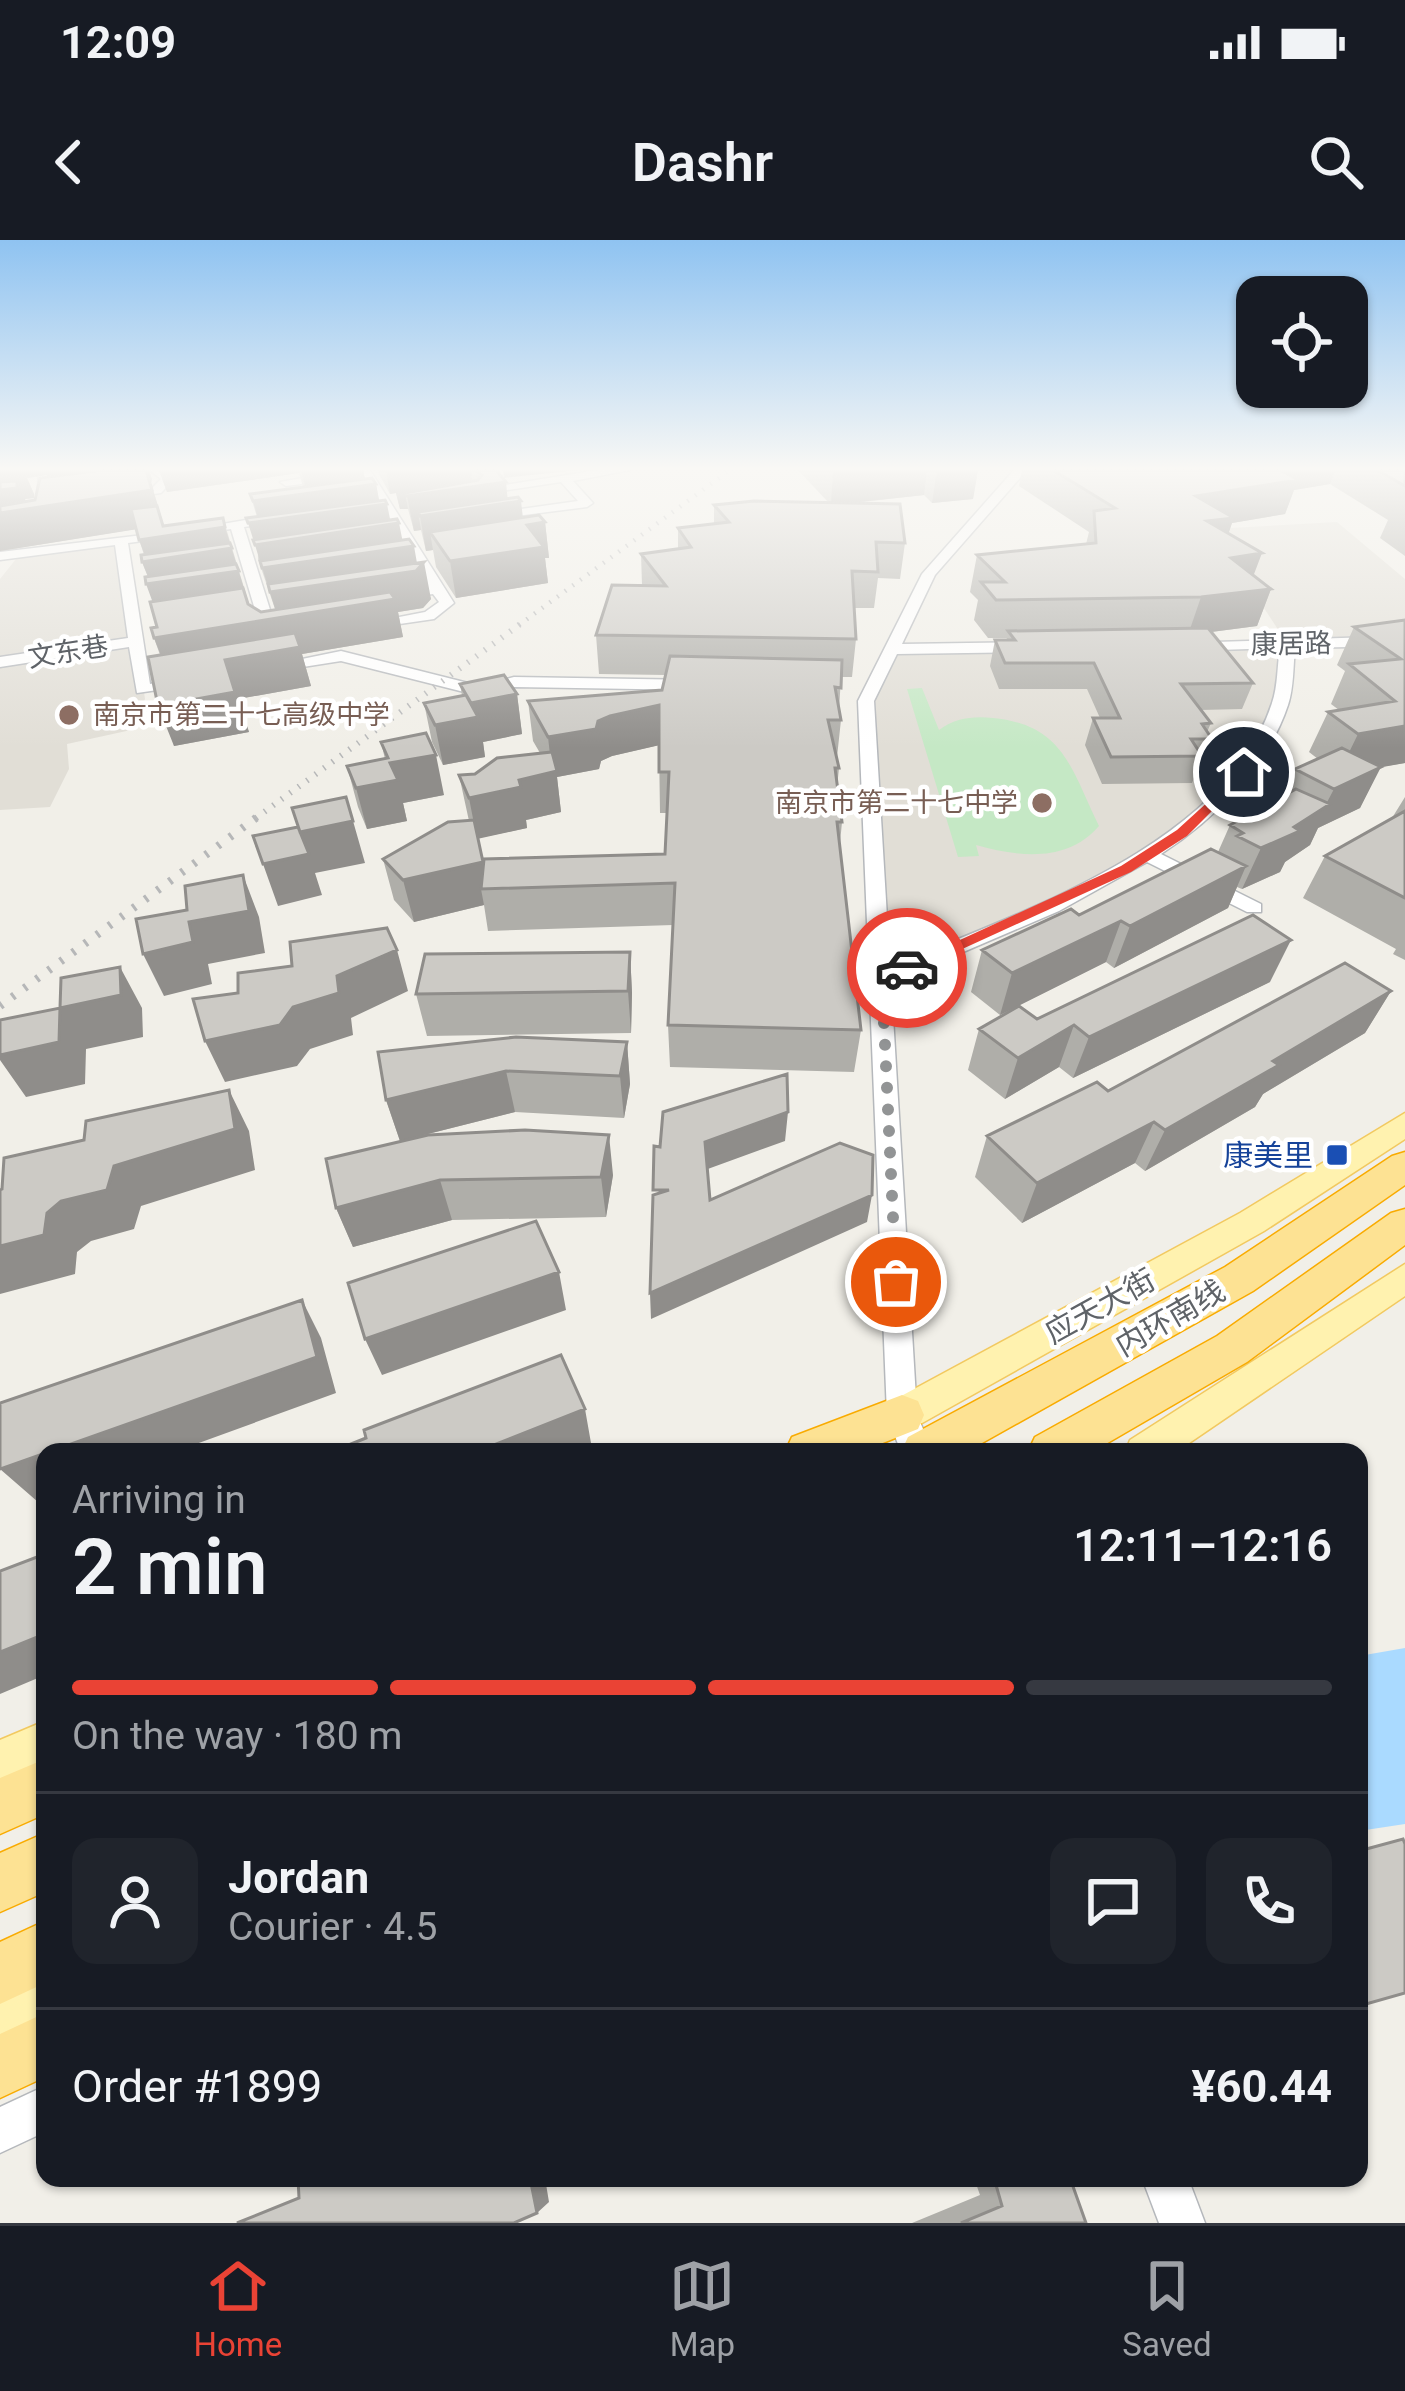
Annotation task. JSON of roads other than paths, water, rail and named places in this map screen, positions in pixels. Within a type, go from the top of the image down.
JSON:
[{"type":"highway","name":"内环南线","points":[[914,1440],[1239,1279],[1405,1166]]},
{"type":"highway","name":"内环南线","points":[[1067,1443],[1232,1349],[1405,1224]]},
{"type":"highway","points":[[0,1806],[36,1790]]},
{"type":"highway","points":[[0,1883],[36,1866]]},
{"type":"highway","points":[[0,1974],[36,1956]]},
{"type":"highway","points":[[0,2067],[36,2049]]},
{"type":"main road","name":"应天大街","points":[[880,1443],[914,1440],[1405,1124]]},
{"type":"main road","points":[[1158,1443],[1405,1278]]},
{"type":"main road","points":[[0,1763],[36,1748]]},
{"type":"main road","points":[[0,2030],[36,2012]]},
{"type":"street","points":[[124,563],[143,690],[213,677]]},
{"type":"street","points":[[248,563],[272,640],[295,636]]},
{"type":"street","points":[[340,629],[429,616],[447,603],[422,563],[399,569]]},
{"type":"street","points":[[914,1440],[866,701],[889,649],[939,563]]},
{"type":"street","points":[[228,571],[273,565]]},
{"type":"street","points":[[234,594],[281,587]]},
{"type":"street","points":[[373,598],[437,589]]},
{"type":"street","points":[[244,618],[286,611]]},
{"type":"street","name":"文东巷","points":[[0,662],[157,631]]},
{"type":"street","name":"康居路","points":[[1170,646],[1405,640]]},
{"type":"street","points":[[882,980],[1148,855],[1182,833],[1244,772],[1281,703],[1288,645]]},
{"type":"street","points":[[889,649],[1052,647]]},
{"type":"street","points":[[260,669],[341,656],[480,691],[514,682],[730,686]]},
{"type":"street","points":[[847,689],[870,690]]},
{"type":"street","points":[[1148,855],[1254,908]]},
{"type":"street","points":[[0,2131],[36,2113]]},
{"type":"street","points":[[1168,2187],[1182,2223]]},
{"type":"water","points":[[1405,1648],[1405,1824],[1368,1830],[1368,1654]]},
{"type":"railway","points":[[519,625],[604,563]]},
{"type":"railway","points":[[256,818],[523,622]]},
{"type":"railway","points":[[0,1006],[260,815]]},
{"type":"place","name":"南京市第二十七高级中学","points":[[69,715]]},
{"type":"place","name":"南京市第二十七中学","points":[[1042,803]]},
{"type":"place","name":"康美里","points":[[1337,1155]]}]
